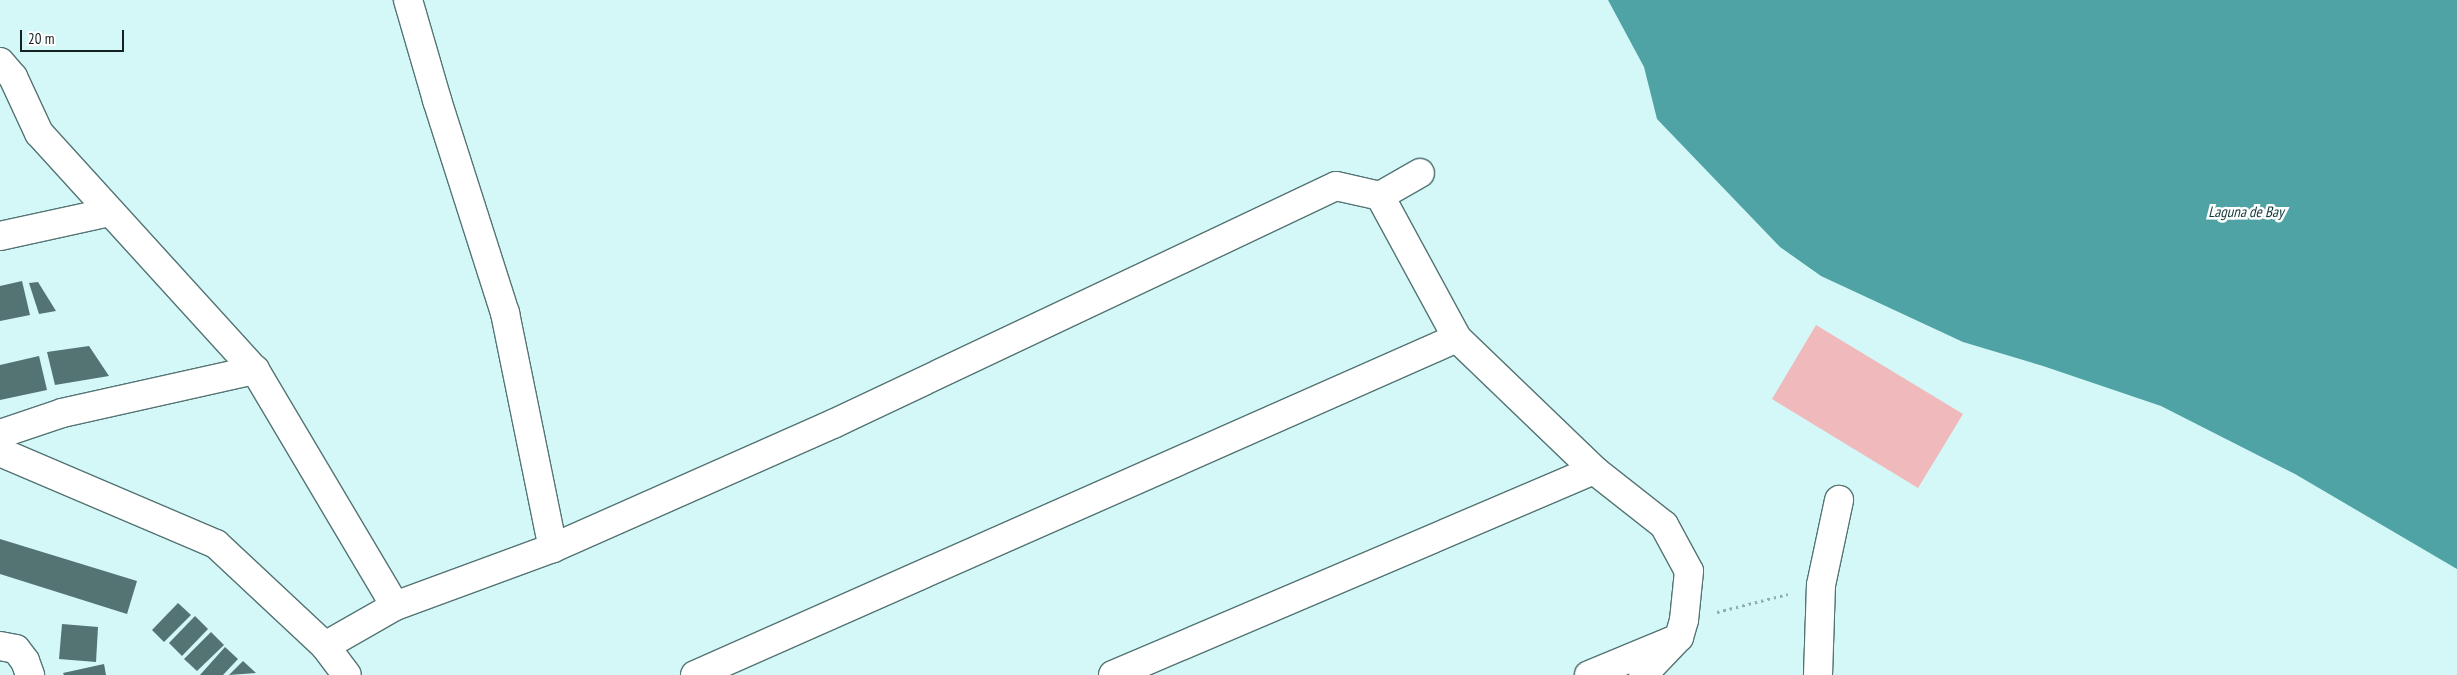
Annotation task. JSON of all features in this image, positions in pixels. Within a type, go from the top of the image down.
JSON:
[{"type":"street","points":[[408,0],[505,313],[553,548]]},
{"type":"street","points":[[0,62],[12,77],[39,132],[255,370],[395,606]]},
{"type":"street","points":[[325,646],[395,606],[553,548],[833,424],[1336,186],[1380,196],[1420,172]]},
{"type":"street","points":[[1380,196],[1457,338],[1594,470],[1664,525],[1689,571],[1682,629],[1643,675]]},
{"type":"street","points":[[0,236],[110,212]]},
{"type":"street","points":[[695,675],[1457,338]]},
{"type":"street","points":[[0,434],[62,413],[255,370]]},
{"type":"street","points":[[0,452],[216,544],[325,646],[347,675]]},
{"type":"street","points":[[1113,675],[1594,470]]},
{"type":"street","points":[[1818,675],[1821,585],[1839,500]]},
{"type":"street","points":[[1589,675],[1682,629]]},
{"type":"street","points":[[0,646],[16,649],[25,661],[30,675]]},
{"type":"path","points":[[1682,629],[1821,585]]},
{"type":"shaded area","points":[[1816,325],[1963,414],[1918,488],[1772,399]]},
{"type":"water","name":"Laguna de Bay","points":[[1608,0],[2457,0],[2457,569],[2295,474],[2161,406],[2043,366],[1963,342],[1821,276],[1780,247],[1657,119],[1644,67]]},
{"type":"building","points":[[22,281],[30,315],[0,321],[0,286]]},
{"type":"building","points":[[38,282],[56,311],[39,314],[29,283]]},
{"type":"building","points":[[89,346],[109,376],[55,385],[47,352]]},
{"type":"building","points":[[39,356],[47,390],[0,400],[0,365]]},
{"type":"building","points":[[0,539],[137,581],[127,614],[0,574]]},
{"type":"building","points":[[178,603],[191,615],[164,642],[152,630]]},
{"type":"building","points":[[195,616],[208,629],[182,656],[169,643]]},
{"type":"building","points":[[62,624],[98,627],[96,662],[59,659]]},
{"type":"building","points":[[211,632],[224,645],[197,671],[184,659]]},
{"type":"building","points":[[225,647],[238,659],[223,675],[200,675]]},
{"type":"building","points":[[243,661],[256,673],[229,675]]},
{"type":"building","points":[[104,664],[106,675],[64,675],[63,673]]}]
